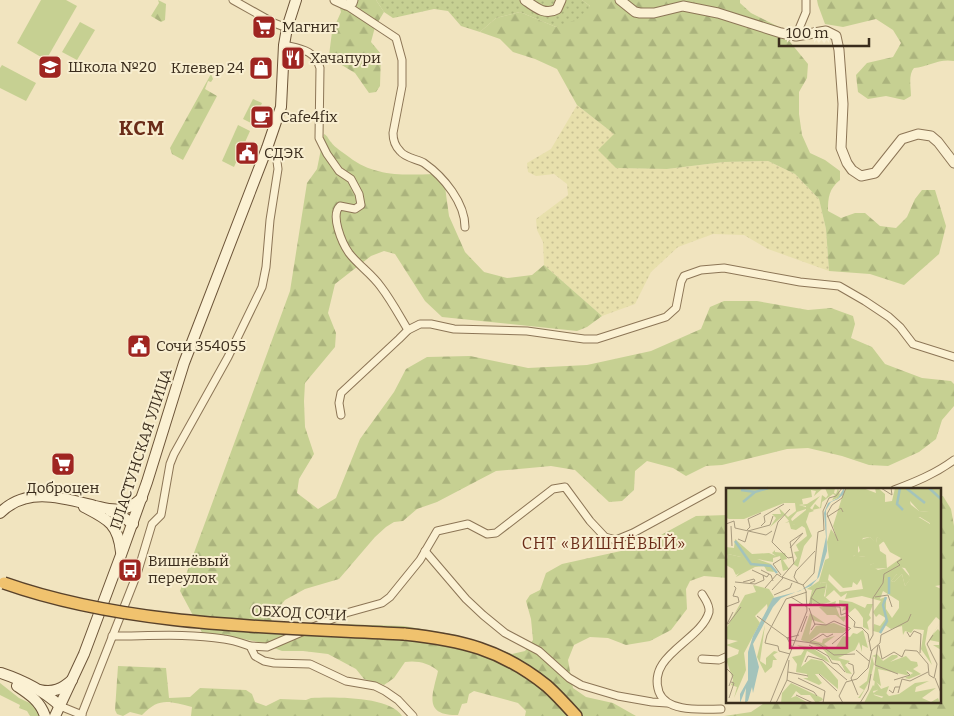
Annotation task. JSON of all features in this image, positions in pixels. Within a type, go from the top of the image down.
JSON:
[{"type":"highway","name":"ОБХОД СОЧИ","points":[[1,581],[64,602],[129,613],[255,626],[404,634],[458,641],[507,659],[532,674],[548,687],[576,716]]},
{"type":"main road","name":"ПЛАСТУНСКАЯ УЛИЦА","points":[[58,711],[84,654],[133,524],[184,364],[281,107],[284,45],[296,0]]},
{"type":"main road","points":[[0,513],[13,503],[24,498],[50,496],[72,500],[133,524]]},
{"type":"main road","points":[[106,513],[126,508],[142,498]]},
{"type":"main road","points":[[106,513],[118,533],[121,555]]},
{"type":"main road","points":[[0,673],[51,704],[58,711]]},
{"type":"main road","points":[[34,693],[52,691],[64,687],[72,680]]},
{"type":"main road","points":[[34,693],[45,716]]},
{"type":"street","points":[[233,0],[274,23],[287,28]]},
{"type":"street","points":[[335,0],[350,3],[396,38],[402,60],[402,86],[393,141],[400,152],[423,162],[440,177],[462,210],[465,227]]},
{"type":"street","points":[[525,0],[542,11],[549,12],[557,9],[561,0]]},
{"type":"street","points":[[620,0],[635,12],[640,13],[654,13],[683,6],[718,13],[781,34],[796,36],[826,31],[836,36],[839,50],[843,104],[841,148],[852,170],[862,176],[875,173],[902,139],[918,134],[931,136],[954,163]]},
{"type":"street","points":[[796,36],[806,12],[806,0]]},
{"type":"street","points":[[284,45],[305,50],[318,61],[320,68],[319,138],[339,171],[351,179],[360,194],[361,205],[355,209],[340,206],[338,209],[336,216],[340,234],[349,254],[380,286],[408,330]]},
{"type":"street","points":[[58,711],[81,715],[137,574],[152,524],[162,515],[170,464],[174,454],[228,356],[262,286],[278,169],[276,154],[267,148]]},
{"type":"street","points":[[341,415],[338,403],[341,393],[408,330],[420,324],[432,324],[454,329],[527,331],[597,339],[666,317],[676,308],[684,276],[701,270],[724,268],[800,282],[839,286],[865,300],[889,317],[900,327],[913,344],[954,356]]},
{"type":"street","points":[[898,488],[941,469],[954,460]]},
{"type":"street","points":[[112,636],[204,636],[267,648],[346,613],[382,603],[390,597],[425,552],[436,531],[468,524],[487,534],[496,533],[552,489],[565,487],[590,521],[605,537],[616,540],[633,533],[712,490]]},
{"type":"street","points":[[425,552],[466,599],[483,615],[505,633],[539,651],[569,678],[581,685],[618,696],[667,703],[692,709],[721,709]]},
{"type":"street","points":[[667,703],[661,696],[656,684],[658,672],[670,654],[688,639],[708,613],[709,607],[702,594]]},
{"type":"street","points":[[250,646],[255,656],[264,661],[310,664],[346,681],[374,686],[398,700],[413,716]]},
{"type":"street","points":[[702,659],[719,660],[726,657]]},
{"type":"shaded area","points":[[577,105],[614,134],[616,168],[667,169],[724,162],[768,161],[795,174],[819,199],[826,229],[829,271],[768,249],[744,235],[713,234],[678,247],[651,272],[635,304],[602,316],[544,265],[543,242],[537,230],[536,219],[568,195],[567,184],[554,174],[536,176],[528,172],[527,163],[551,149]]},
{"type":"green space","points":[[41,0],[66,0],[77,6],[46,60],[17,43]]},
{"type":"green space","points":[[158,0],[166,4],[165,20],[161,22],[151,16],[159,3]]},
{"type":"green space","points":[[338,0],[376,0],[384,12],[375,27],[371,42],[381,54],[380,86],[376,92],[369,93],[355,73],[340,64],[328,63],[332,32],[341,12]]},
{"type":"green space","points":[[376,0],[582,0],[590,6],[578,19],[556,27],[520,12],[496,18],[480,32],[461,26],[448,11],[434,9],[393,18],[384,12]]},
{"type":"green space","points":[[582,0],[740,0],[740,3],[751,13],[777,26],[808,64],[807,78],[799,92],[799,114],[802,135],[810,153],[825,160],[840,171],[840,180],[833,187],[830,194],[828,211],[841,218],[855,213],[865,213],[880,226],[896,228],[907,217],[915,199],[922,190],[935,190],[946,226],[939,254],[904,285],[870,274],[829,271],[826,229],[819,199],[795,174],[768,161],[724,162],[667,169],[616,168],[598,150],[614,134],[577,105],[557,69],[513,52],[500,39],[480,32],[496,18],[520,12],[556,27],[590,6]]},
{"type":"green space","points":[[817,0],[954,0],[954,61],[943,61],[914,68],[910,78],[911,96],[904,100],[886,96],[868,99],[858,92],[856,75],[867,63],[893,57],[901,43],[893,30],[876,19],[843,27],[825,24]]},
{"type":"green space","points":[[80,22],[95,30],[77,60],[62,52]]},
{"type":"green space","points":[[2,65],[36,83],[26,101],[0,88],[0,68]]},
{"type":"green space","points":[[211,74],[213,79],[211,82],[208,81],[205,89],[217,96],[183,160],[172,154],[170,148]]},
{"type":"green space","points":[[253,99],[262,103],[253,124],[243,119]]},
{"type":"green space","points":[[238,125],[250,131],[234,167],[222,161]]},
{"type":"green space","points":[[324,134],[337,148],[359,164],[369,168],[400,174],[434,174],[445,187],[449,216],[465,252],[484,272],[507,278],[532,275],[544,265],[602,316],[587,327],[577,331],[442,317],[425,301],[395,254],[384,251],[371,256],[335,284],[328,313],[336,333],[335,347],[305,383],[305,427],[314,454],[299,479],[297,493],[318,509],[336,498],[360,439],[394,392],[406,369],[427,357],[470,356],[528,368],[587,365],[651,351],[701,329],[710,307],[724,301],[757,301],[808,310],[831,308],[853,316],[855,324],[851,338],[872,347],[885,364],[922,378],[951,381],[954,384],[954,406],[942,420],[936,439],[919,452],[888,466],[869,465],[808,448],[787,449],[722,465],[706,466],[686,476],[673,468],[647,461],[635,471],[634,490],[622,501],[609,502],[575,470],[551,466],[496,471],[437,502],[417,509],[403,521],[394,522],[386,527],[339,579],[305,589],[285,600],[271,617],[272,622],[404,626],[457,635],[512,654],[525,651],[533,640],[531,619],[526,601],[530,595],[540,590],[546,573],[562,564],[639,547],[696,516],[726,515],[726,578],[704,576],[690,581],[686,589],[687,609],[671,630],[650,641],[626,645],[608,638],[590,637],[574,645],[568,660],[573,688],[586,697],[613,703],[636,716],[525,716],[526,711],[518,703],[474,691],[469,694],[467,703],[462,704],[458,715],[447,714],[439,712],[433,702],[438,671],[427,664],[405,662],[394,678],[384,685],[364,679],[356,669],[328,654],[282,651],[258,642],[227,636],[204,636],[180,591],[290,291],[307,183],[317,169]]},
{"type":"green space","points":[[943,496],[951,509],[954,526],[954,716],[724,716],[751,712],[763,704],[942,704]]},
{"type":"green space","points":[[118,666],[166,668],[169,698],[190,697],[200,688],[246,690],[252,694],[255,702],[266,706],[280,699],[360,699],[373,701],[396,709],[402,716],[191,716],[192,707],[165,702],[154,705],[142,715],[130,712],[123,716],[117,714],[115,710]]},
{"type":"green space","points":[[0,683],[19,698],[36,706],[40,716],[30,716],[27,711],[19,708],[20,705],[0,695]]},
{"type":"place","name":"Магнит","points":[[264,27]]},
{"type":"place","name":"Хачапури","points":[[293,58]]},
{"type":"place","name":"Школа №20","points":[[50,67]]},
{"type":"place","name":"Клевер 24","points":[[261,68]]},
{"type":"place","name":"Cafe4fix","points":[[262,117]]},
{"type":"place","name":"СДЭК","points":[[247,153]]},
{"type":"place","name":"Сочи 354055","points":[[139,346]]},
{"type":"place","name":"Доброцен","points":[[63,464]]},
{"type":"place","name":"Вишнёвый переулок","points":[[130,570]]},
{"type":"district","name":"КСМ","points":[[142,128]]},
{"type":"district","name":"СНТ «ВИШНЁВЫЙ»","points":[[604,543]]}]
